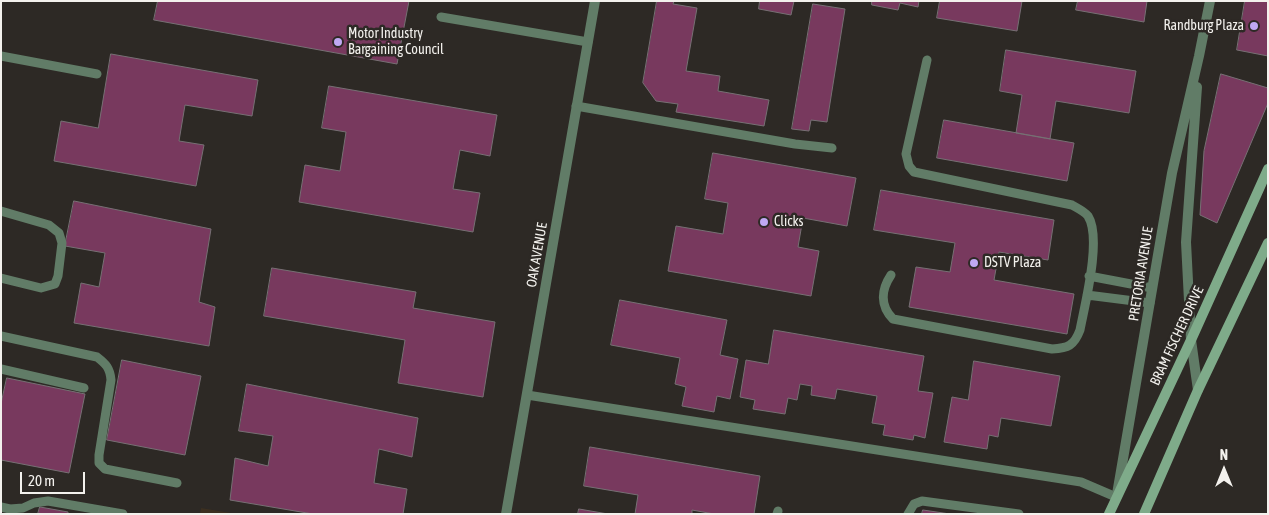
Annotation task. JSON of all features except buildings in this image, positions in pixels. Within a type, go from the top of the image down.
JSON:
[{"type":"main road","name":"BRAM FISCHER DRIVE","points":[[1109,514],[1191,340],[1268,169]]},
{"type":"main road","points":[[1144,514],[1198,390],[1268,244]]},
{"type":"street","name":"OAK AVENUE","points":[[506,514],[595,1]]},
{"type":"street","name":"PRETORIA AVENUE","points":[[1116,498],[1172,173],[1210,1]]},
{"type":"street","name":"PRETORIA AVENUE","points":[[1198,390],[1191,340],[1186,242],[1199,56]]},
{"type":"lane","points":[[440,17],[588,42]]},
{"type":"lane","points":[[1,56],[97,74]]},
{"type":"lane","points":[[891,275],[886,283],[883,304],[893,319],[1052,349],[1069,346],[1076,340],[1086,295],[1094,242],[1092,225],[1086,214],[1072,205],[914,172],[909,166],[906,154],[927,60]]},
{"type":"lane","points":[[576,106],[795,144],[832,148]]},
{"type":"lane","points":[[1,211],[49,224],[59,233],[62,243],[58,276],[55,284],[41,288],[1,278]]},
{"type":"lane","points":[[1089,276],[1152,288]]},
{"type":"lane","points":[[1086,295],[1150,303]]},
{"type":"lane","points":[[1,336],[97,357],[106,364],[111,380],[99,462],[105,469],[177,482]]},
{"type":"lane","points":[[1,370],[84,388]]},
{"type":"lane","points":[[526,396],[1081,482],[1116,498]]},
{"type":"lane","points":[[1,507],[15,511],[48,501],[123,514]]},
{"type":"lane","points":[[908,514],[914,504],[922,501],[1019,514]]},
{"type":"shaded area","points":[[201,508],[237,514],[200,514]]},
{"type":"place","name":"Randburg Plaza","points":[[1254,26]]},
{"type":"place","name":"Motor Industry Bargaining Council","points":[[338,42]]},
{"type":"place","name":"Clicks","points":[[764,222]]},
{"type":"place","name":"DSTV Plaza","points":[[974,263]]}]
